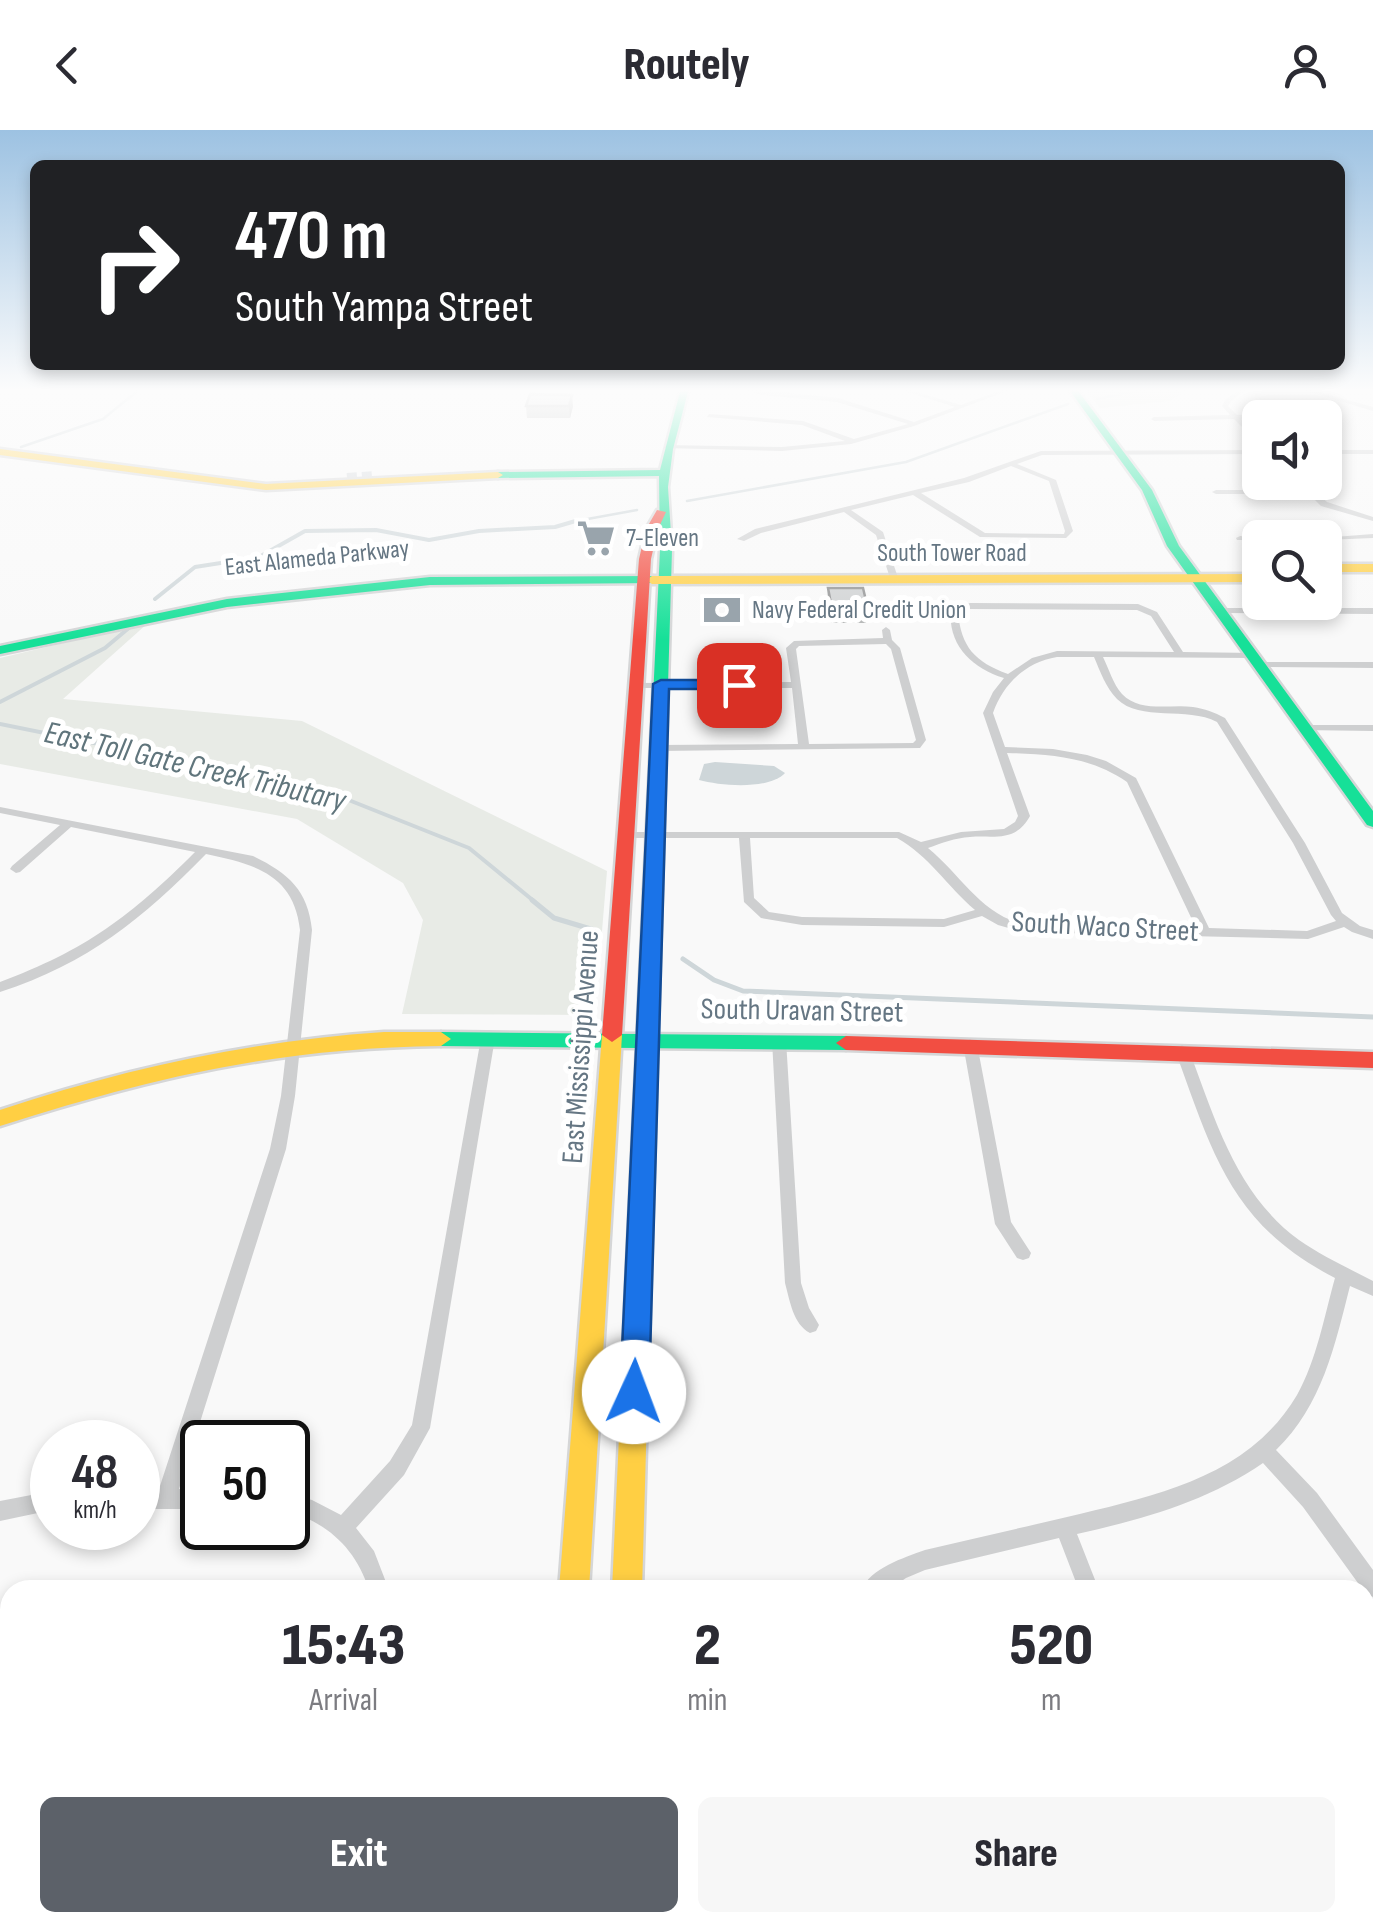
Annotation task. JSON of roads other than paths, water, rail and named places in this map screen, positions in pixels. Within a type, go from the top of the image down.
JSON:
[{"type":"main road","points":[[162,472],[266,487],[513,472]]},
{"type":"main road","points":[[185,472],[232,478],[347,478]]},
{"type":"main road","name":"East Mississippi Avenue","points":[[627,1580],[661,684],[654,527],[662,472]]},
{"type":"main road","points":[[1134,472],[1151,496],[1164,532],[1192,573],[1371,816]]},
{"type":"main road","points":[[374,476],[488,474]]},
{"type":"main road","points":[[1342,568],[1373,568]]},
{"type":"main road","points":[[401,583],[474,576],[486,569]]},
{"type":"main road","name":"East Alameda Parkway","points":[[0,639],[138,608],[265,587],[486,569],[654,573]]},
{"type":"main road","name":"South Tower Road","points":[[654,573],[1192,573],[1242,569]]},
{"type":"main road","name":"East Mississippi Avenue","points":[[575,1580],[636,684],[654,573]]},
{"type":"main road","name":"East Alameda Parkway","points":[[0,650],[227,603],[401,583],[654,573]]},
{"type":"main road","name":"South Tower Road","points":[[1192,573],[1242,577]]},
{"type":"main road","points":[[1342,578],[1373,578]]},
{"type":"main road","name":"South Uravan Street","points":[[0,1118],[148,1071],[293,1044],[368,1038],[970,1044],[1373,1060]]},
{"type":"street","points":[[741,539],[758,531],[984,472]]},
{"type":"street","points":[[915,493],[983,536],[1066,536],[1068,530],[1052,480],[1032,472]]},
{"type":"street","points":[[1216,492],[1242,492]]},
{"type":"street","points":[[1319,500],[1373,518]]},
{"type":"street","points":[[846,510],[880,534],[892,573]]},
{"type":"street","points":[[1342,537],[1373,536]]},
{"type":"street","points":[[1012,678],[982,668],[970,659],[954,610],[970,606],[1138,607],[1154,614],[1180,654]]},
{"type":"street","points":[[1220,611],[1373,611]]},
{"type":"street","points":[[659,748],[804,748],[916,746],[921,740],[896,648],[887,635],[797,643],[792,648],[804,748]]},
{"type":"street","points":[[1097,654],[1119,696],[1129,704],[1199,709],[1221,720],[1345,922],[1373,935]]},
{"type":"street","points":[[626,835],[888,834],[920,847],[964,834],[1001,833],[1018,828],[1024,816],[988,713],[990,704],[1026,662],[1041,656],[1180,654],[1373,665]]},
{"type":"street","points":[[636,684],[796,686]]},
{"type":"street","points":[[1305,728],[1373,728]]},
{"type":"street","points":[[1002,750],[1062,752],[1114,768],[1132,780],[1204,932]]},
{"type":"street","points":[[0,810],[204,849],[266,866],[289,882],[302,903],[306,930],[284,1125],[166,1498]]},
{"type":"street","points":[[16,869],[69,823]]},
{"type":"street","points":[[744,834],[748,899],[766,915],[802,921],[944,924],[982,912]]},
{"type":"street","name":"South Waco Street","points":[[920,847],[982,912],[1002,924],[1022,928],[1308,935],[1345,922]]},
{"type":"street","points":[[0,987],[112,942],[204,849]]},
{"type":"street","points":[[343,1527],[397,1468],[421,1428],[488,1038]]},
{"type":"street","points":[[780,1040],[793,1282],[800,1311],[810,1325]]},
{"type":"street","points":[[970,1044],[1003,1224],[1022,1253]]},
{"type":"street","points":[[1182,1050],[1239,1192],[1294,1247],[1373,1289]]},
{"type":"street","points":[[886,1580],[925,1560],[1172,1502],[1233,1474],[1285,1429],[1314,1380],[1344,1276]]},
{"type":"street","points":[[1264,1451],[1310,1500],[1368,1580]]},
{"type":"street","points":[[160,1498],[180,1498]]},
{"type":"street","points":[[0,1511],[30,1505]]},
{"type":"street","points":[[310,1508],[343,1527],[366,1555],[375,1580]]},
{"type":"street","points":[[1064,1527],[1085,1580]]},
{"type":"waterway","points":[[687,501],[849,472]]},
{"type":"waterway","points":[[574,521],[637,510]]},
{"type":"waterway","points":[[574,521],[579,520]]},
{"type":"waterway","points":[[155,599],[195,567],[259,557],[305,531],[376,530],[429,540],[479,531],[555,527],[574,521]]},
{"type":"waterway","points":[[0,702],[105,648],[130,627]]},
{"type":"waterway","name":"East Toll Gate Creek Tributary","points":[[0,724],[321,789],[469,848],[535,902]]},
{"type":"waterway","name":"East Toll Gate Creek Tributary","points":[[532,900],[554,918],[594,930]]},
{"type":"waterway","points":[[683,959],[714,980],[743,991],[1373,1017]]},
{"type":"tunnel","points":[[347,478],[374,476]]},
{"type":"place","name":"7-Eleven","points":[[596,538]]},
{"type":"place","name":"Navy Federal Credit Union","points":[[722,610]]}]
